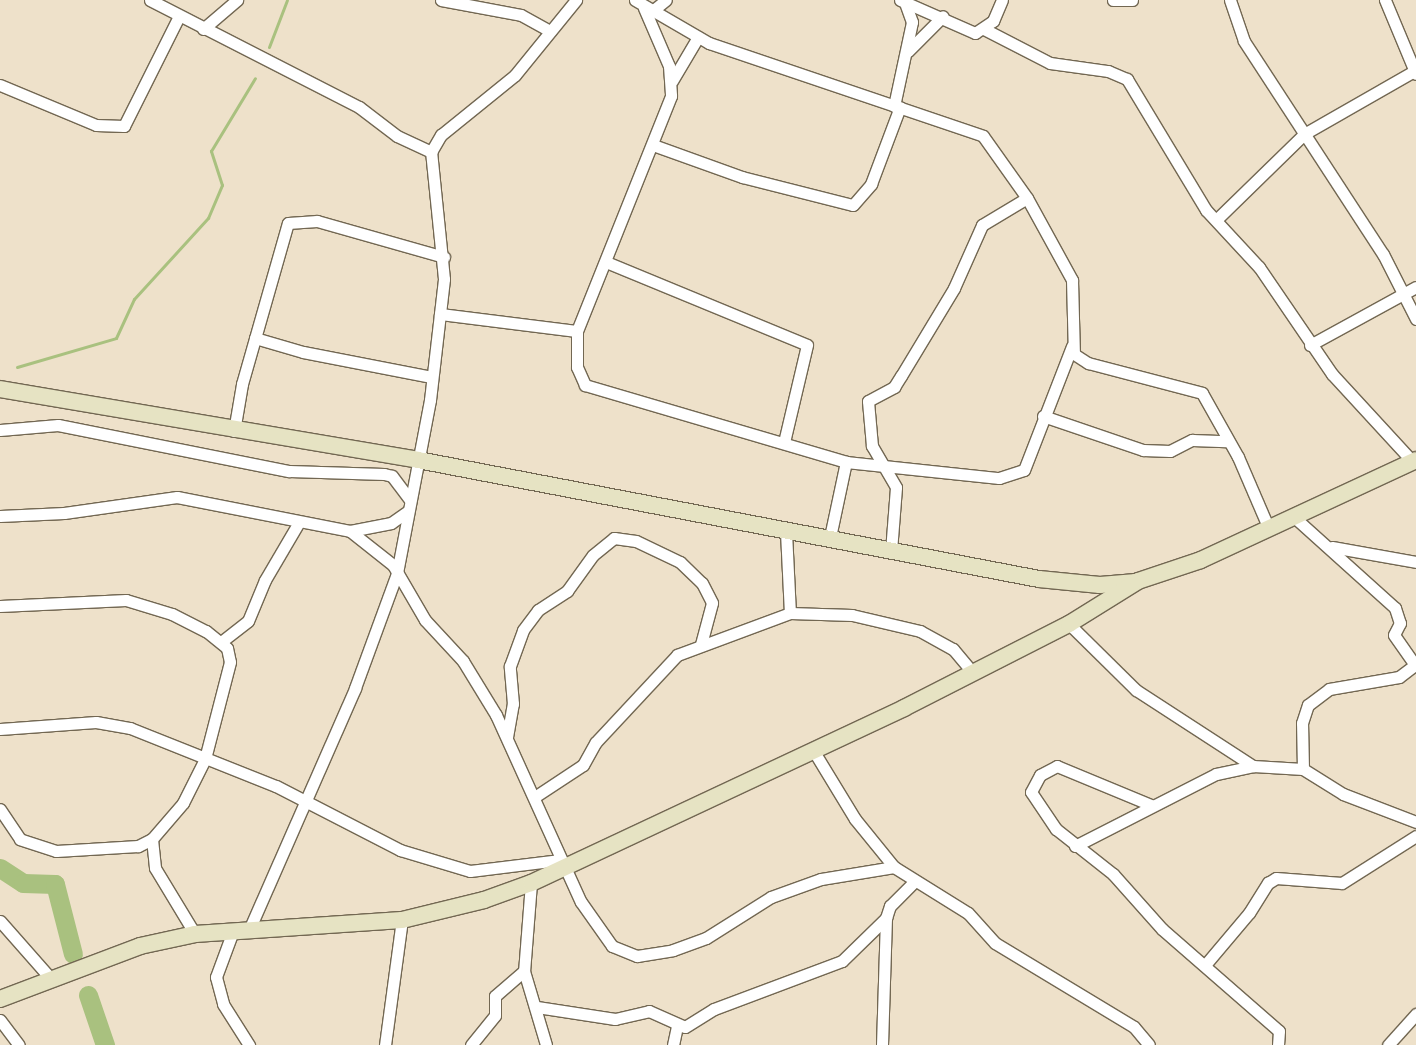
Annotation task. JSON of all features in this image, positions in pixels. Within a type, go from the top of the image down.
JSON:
[{"type":"street","points":[[150,0],[359,107],[397,136],[432,152]]},
{"type":"street","points":[[204,29],[237,0]]},
{"type":"street","points":[[441,0],[521,15],[548,30]]},
{"type":"street","points":[[248,1045],[223,1004],[216,977],[306,801],[386,610],[397,573],[432,377],[440,314],[444,257],[432,152],[440,135],[515,75],[548,30],[576,0]]},
{"type":"street","points":[[634,0],[648,10],[698,37],[983,136],[1027,198],[1072,280],[1072,346],[1074,354],[1088,363],[1202,393],[1210,401],[1226,441],[1238,456],[1269,529]]},
{"type":"street","points":[[648,10],[666,0]]},
{"type":"street","points":[[902,1],[943,16],[975,33],[984,30],[1002,0]]},
{"type":"street","points":[[1113,0],[1132,0]]},
{"type":"street","points":[[1230,0],[1244,40],[1383,254],[1401,295],[1416,319]]},
{"type":"street","points":[[1216,220],[1304,134],[1415,72],[1385,0]]},
{"type":"street","points":[[653,144],[734,175],[853,206],[871,184],[897,107],[912,22],[902,1]]},
{"type":"street","points":[[648,10],[661,40],[672,81]]},
{"type":"street","points":[[0,85],[96,125],[124,126],[179,16]]},
{"type":"street","points":[[906,52],[943,16]]},
{"type":"street","points":[[0,389],[234,431],[418,460],[786,532],[830,537],[891,551],[1040,579],[1100,586],[1138,581],[1174,571],[1414,461],[1310,345],[1258,267],[1216,220],[1156,134],[1127,80],[1108,71],[1050,63],[984,30]]},
{"type":"street","points":[[698,37],[672,81],[653,144],[606,262],[588,293],[576,331],[577,367],[584,385],[592,390],[691,413],[846,462],[1010,477],[1024,470],[1043,416],[1072,346]]},
{"type":"street","points":[[891,551],[896,487],[880,466],[868,430],[868,401],[894,387],[954,288],[982,224],[1027,198]]},
{"type":"street","points":[[234,431],[255,338],[288,223],[317,221],[444,257]]},
{"type":"street","points":[[606,262],[807,345],[784,442]]},
{"type":"street","points":[[1310,345],[1416,287]]},
{"type":"street","points":[[440,314],[576,331]]},
{"type":"street","points":[[255,338],[303,352],[432,377]]},
{"type":"street","points":[[1043,416],[1143,450],[1170,451],[1192,440],[1226,441]]},
{"type":"street","points":[[0,430],[58,425],[290,471],[384,474],[392,476],[409,505]]},
{"type":"street","points":[[830,537],[846,462]]},
{"type":"street","points":[[0,516],[64,513],[177,497],[267,511],[299,522],[350,531],[391,523],[409,505]]},
{"type":"street","points":[[1294,517],[1330,547],[1395,608],[1400,623],[1394,636],[1416,665],[1399,677],[1329,689],[1308,705],[1302,722],[1303,769]]},
{"type":"street","points":[[221,642],[248,621],[272,565],[299,522]]},
{"type":"street","points":[[350,531],[387,558],[424,620],[463,661],[507,737],[536,796],[561,863],[612,946],[637,956],[706,938],[771,897],[821,879],[894,866]]},
{"type":"street","points":[[786,532],[790,613]]},
{"type":"street","points":[[507,737],[514,704],[510,666],[523,630],[538,610],[567,591],[593,555],[614,538],[636,541],[680,562],[702,583],[712,603],[700,644]]},
{"type":"street","points":[[1330,547],[1416,562]]},
{"type":"street","points":[[0,999],[140,946],[195,934],[402,920],[484,900],[531,883],[561,863],[813,750],[973,673],[1069,624],[1138,581]]},
{"type":"street","points":[[0,606],[126,600],[180,617],[221,642],[230,662],[205,759],[183,803],[152,839],[138,846],[56,851],[20,839],[0,809]]},
{"type":"street","points":[[536,796],[583,765],[596,742],[625,716],[665,666],[700,644],[790,613],[852,615],[920,631],[953,649],[973,673]]},
{"type":"street","points":[[1069,624],[1136,690],[1253,766]]},
{"type":"street","points":[[0,729],[112,722],[306,801],[400,850],[470,872],[561,863]]},
{"type":"street","points":[[813,750],[855,820],[894,866],[914,882],[968,913],[995,943],[1134,1027],[1149,1045]]},
{"type":"street","points":[[1075,846],[1151,805],[1216,774],[1253,766],[1303,769],[1343,794],[1416,822]]},
{"type":"street","points":[[1151,805],[1071,770],[1048,768],[1034,783],[1032,799],[1075,846],[1114,874],[1162,929],[1279,1031],[1278,1045]]},
{"type":"street","points":[[1205,965],[1249,913],[1268,883],[1276,878],[1342,883],[1416,836]]},
{"type":"street","points":[[152,839],[155,868],[195,934]]},
{"type":"street","points":[[537,1007],[615,1020],[649,1011],[677,1026],[685,1027],[714,1009],[842,961],[886,918],[898,895],[914,882]]},
{"type":"street","points":[[531,883],[524,971],[537,1007],[546,1045]]},
{"type":"street","points":[[882,1045],[886,918]]},
{"type":"street","points":[[385,1045],[402,920]]},
{"type":"street","points":[[0,921],[52,980]]},
{"type":"street","points":[[471,1045],[495,1015],[495,996],[524,971]]},
{"type":"street","points":[[1388,1045],[1416,1014]]},
{"type":"street","points":[[0,1020],[19,1045]]},
{"type":"street","points":[[673,1045],[677,1026]]},
{"type":"waterway","points":[[269,47],[287,0]]},
{"type":"waterway","points":[[17,367],[116,338],[134,299],[208,218],[222,185],[211,151],[255,78]]},
{"type":"waterway","points":[[0,868],[23,883],[55,884],[73,954]]},
{"type":"waterway","points":[[88,995],[105,1045]]}]
